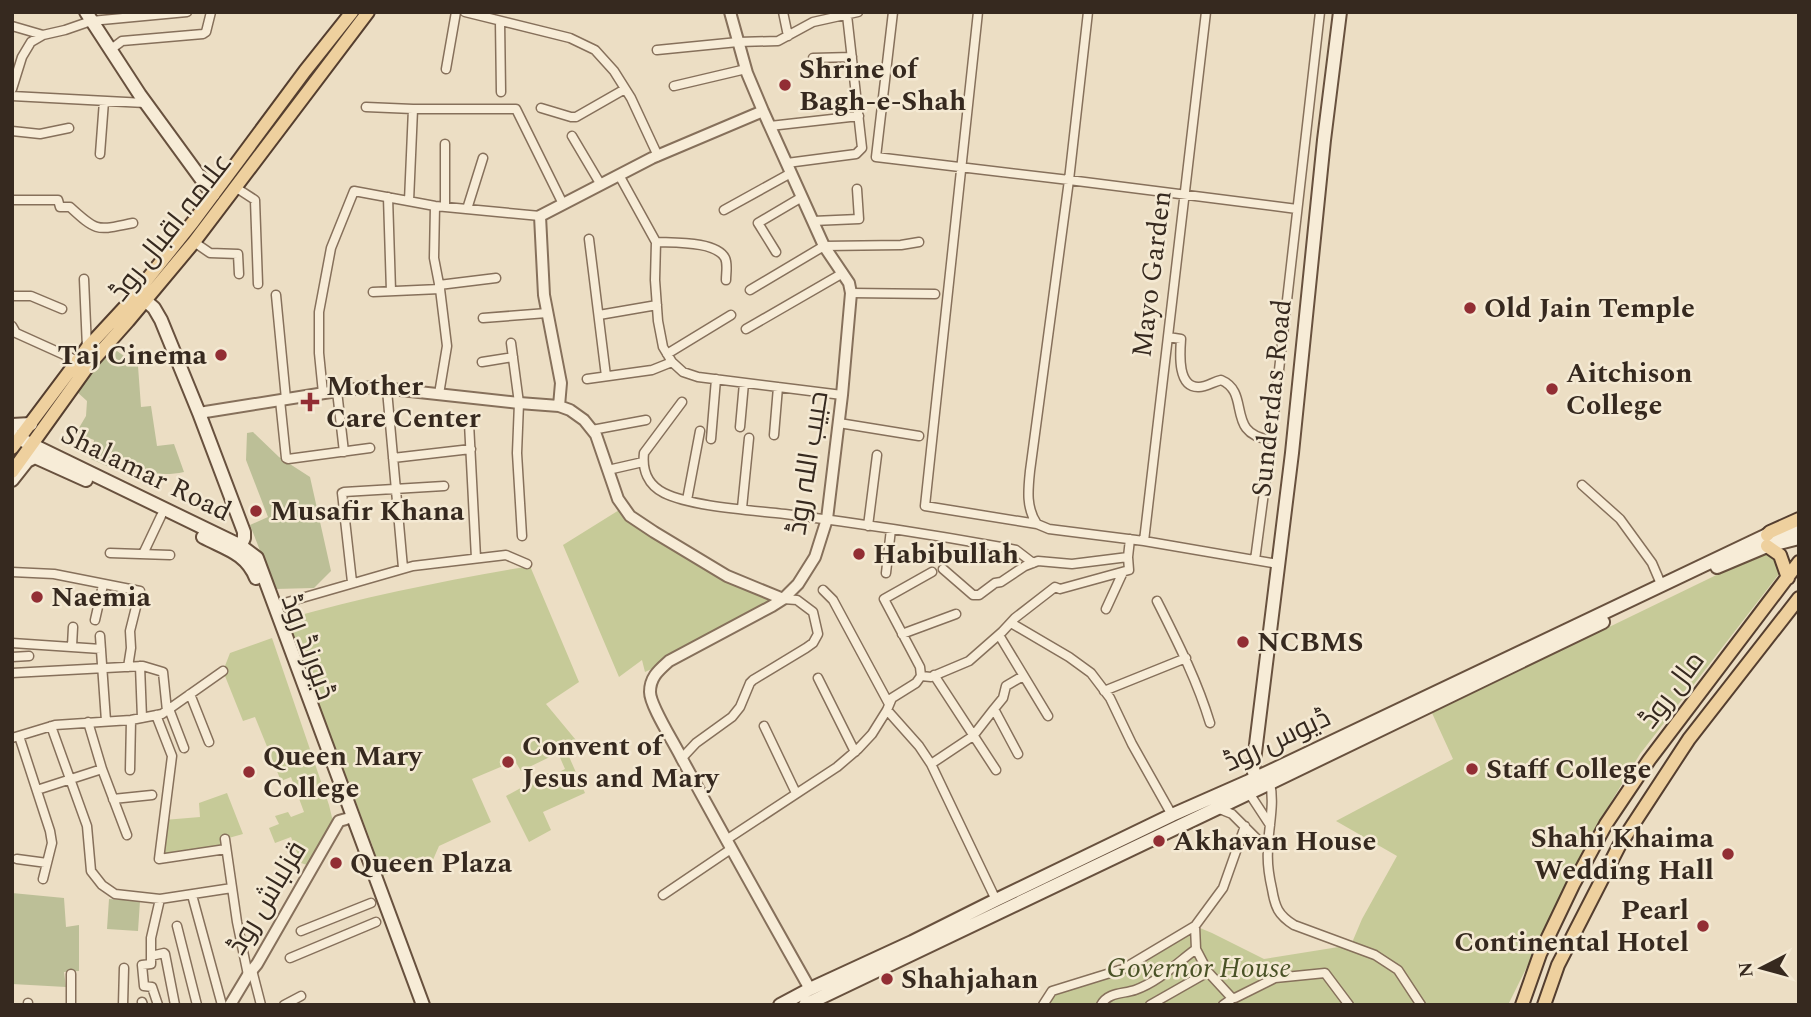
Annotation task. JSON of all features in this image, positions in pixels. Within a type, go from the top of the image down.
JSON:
[{"type":"main road","name":"علامہ اقبال روڈ","points":[[12,472],[213,195],[352,12]]},
{"type":"main road","name":"علامہ اقبال روڈ","points":[[14,442],[31,424],[87,348],[194,242],[368,12]]},
{"type":"main road","name":"Sunderdas Road","points":[[1259,786],[1253,769],[1292,453],[1340,12]]},
{"type":"main road","points":[[88,15],[145,103],[213,195]]},
{"type":"main road","points":[[313,62],[324,71]]},
{"type":"main road","name":"ڈیورنڈ روڈ","points":[[141,297],[161,320],[199,413],[244,532],[239,550]]},
{"type":"main road","points":[[12,425],[31,424]]},
{"type":"main road","name":"Shalamar Road","points":[[14,442],[257,558]]},
{"type":"main road","name":"ڈیورنڈ روڈ","points":[[12,480],[27,461],[35,457],[239,550],[251,566],[416,1005]]},
{"type":"main road","points":[[1788,578],[1780,555],[1767,540],[1770,532],[1799,519]]},
{"type":"main road","name":"ڈیوس روڈ","points":[[812,1000],[912,942],[1172,815],[1259,786],[1684,582],[1774,535],[1799,528]]},
{"type":"main road","name":"ڈیوس روڈ","points":[[780,1005],[812,1000],[1217,808],[1661,584],[1767,540],[1799,538]]},
{"type":"main road","name":"ڈیورنڈ روڈ","points":[[257,558],[424,1005]]},
{"type":"main road","name":"مال روڈ","points":[[1522,1005],[1540,954],[1606,824],[1649,760],[1799,562]]},
{"type":"main road","name":"مال روڈ","points":[[1544,1005],[1558,965],[1619,846],[1689,739],[1799,598]]},
{"type":"street","points":[[12,89],[15,71],[31,42],[43,35],[65,30],[88,15],[187,12]]},
{"type":"street","points":[[110,50],[122,41],[203,34],[206,32],[211,12]]},
{"type":"street","points":[[446,69],[456,12]]},
{"type":"street","points":[[465,12],[570,38],[595,50],[614,71],[625,89],[658,156]]},
{"type":"street","name":"حبیب اللہ روڈ","points":[[730,12],[746,69],[763,111],[824,246],[849,283],[851,293],[839,423],[827,519],[815,558],[798,584],[772,606],[669,661],[657,671],[651,682],[650,694],[812,1000]]},
{"type":"street","points":[[783,12],[788,36]]},
{"type":"street","points":[[893,12],[876,158],[1297,209]]},
{"type":"street","points":[[978,12],[925,506],[1037,524],[1049,529],[1144,541],[1278,564]]},
{"type":"street","points":[[1037,524],[1029,508],[1030,471],[1069,180],[1088,12]]},
{"type":"street","name":"Mayo Garden","points":[[1144,541],[1206,12]]},
{"type":"street","points":[[1255,560],[1320,12]]},
{"type":"street","points":[[657,50],[738,42],[774,42],[813,22],[853,13],[852,57],[862,148],[856,154],[789,168],[724,210]]},
{"type":"street","points":[[500,22],[501,92]]},
{"type":"street","points":[[12,26],[43,35]]},
{"type":"street","points":[[813,58],[852,57]]},
{"type":"street","points":[[674,86],[746,69]]},
{"type":"street","points":[[541,108],[576,117],[625,89]]},
{"type":"street","points":[[12,96],[145,103]]},
{"type":"street","points":[[100,154],[104,101]]},
{"type":"street","points":[[366,107],[516,109],[564,204]]},
{"type":"street","points":[[409,201],[413,109]]},
{"type":"street","points":[[323,393],[319,312],[331,248],[354,191],[435,206],[540,216],[658,156],[763,111]]},
{"type":"street","points":[[770,126],[859,116]]},
{"type":"street","points":[[12,131],[40,134],[69,128]]},
{"type":"street","points":[[572,136],[601,185]]},
{"type":"street","points":[[445,144],[445,207]]},
{"type":"street","points":[[467,209],[484,158]]},
{"type":"street","points":[[619,175],[656,242],[655,280],[663,348],[683,372],[698,377],[842,395]]},
{"type":"street","points":[[235,187],[255,200],[258,284]]},
{"type":"street","points":[[813,221],[859,219],[857,189]]},
{"type":"street","points":[[388,197],[391,291]]},
{"type":"street","points":[[776,252],[758,223],[802,197]]},
{"type":"street","points":[[12,200],[56,199],[59,200],[60,207],[70,207],[90,225],[99,228],[133,223]]},
{"type":"street","points":[[435,206],[434,258],[447,346],[439,394]]},
{"type":"street","points":[[540,216],[544,295],[561,383],[559,405]]},
{"type":"street","points":[[589,239],[606,376]]},
{"type":"street","points":[[194,242],[210,253],[238,254],[239,274]]},
{"type":"street","points":[[656,242],[705,245],[716,249],[724,257],[726,280]]},
{"type":"street","points":[[750,290],[824,246],[901,245],[919,242]]},
{"type":"street","points":[[746,329],[843,273]]},
{"type":"street","points":[[373,292],[440,287],[496,278]]},
{"type":"street","points":[[85,279],[87,348]]},
{"type":"street","points":[[851,293],[935,294]]},
{"type":"street","points":[[276,295],[286,458],[290,460],[370,448]]},
{"type":"street","points":[[12,296],[31,296],[62,309]]},
{"type":"street","points":[[599,315],[657,305]]},
{"type":"street","points":[[483,318],[547,313]]},
{"type":"street","points":[[587,379],[652,370],[731,315]]},
{"type":"street","points":[[12,326],[16,333],[78,361]]},
{"type":"street","points":[[1168,337],[1181,339],[1180,364],[1183,377],[1188,382],[1195,387],[1221,380],[1231,385],[1241,419],[1250,433],[1257,439],[1271,440]]},
{"type":"street","points":[[511,343],[519,403],[517,453],[522,536]]},
{"type":"street","points":[[482,362],[513,357]]},
{"type":"street","points":[[711,439],[716,379]]},
{"type":"street","points":[[740,427],[744,383]]},
{"type":"street","points":[[199,413],[373,387],[559,405],[570,410],[584,420],[596,435],[618,499],[630,516],[727,576],[783,598],[796,600],[813,612],[818,634],[813,642],[752,680],[740,707],[732,717],[696,743],[682,758]]},
{"type":"street","points":[[774,435],[778,387]]},
{"type":"street","points":[[387,390],[403,568]]},
{"type":"street","points":[[337,391],[344,452]]},
{"type":"street","points":[[682,402],[644,453],[643,463],[650,484],[663,493],[687,500],[827,519],[1016,550],[1033,563]]},
{"type":"street","points":[[592,430],[646,420]]},
{"type":"street","points":[[469,423],[476,558]]},
{"type":"street","points":[[839,423],[919,436]]},
{"type":"street","points":[[687,500],[700,431]]},
{"type":"street","points":[[742,508],[749,438]]},
{"type":"street","points":[[393,458],[471,449]]},
{"type":"street","points":[[868,526],[877,455]]},
{"type":"street","points":[[608,470],[643,463]]},
{"type":"street","points":[[1581,485],[1620,519],[1652,563],[1661,584]]},
{"type":"street","points":[[352,582],[342,494],[444,486]]},
{"type":"street","points":[[143,554],[161,516]]},
{"type":"street","points":[[886,573],[891,529]]},
{"type":"street","points":[[921,676],[931,677],[969,661],[1055,587],[1060,589],[1129,570],[1130,539]]},
{"type":"street","points":[[110,552],[170,555]]},
{"type":"street","points":[[274,606],[403,568],[506,555],[527,564]]},
{"type":"street","points":[[943,569],[973,595],[979,595],[995,583],[1038,561],[1072,564],[1128,557]]},
{"type":"street","points":[[12,572],[54,574],[140,591],[130,631],[128,667]]},
{"type":"street","points":[[663,895],[796,793],[855,752],[872,734],[892,698],[916,683],[921,676],[920,667],[884,599],[932,572]]},
{"type":"street","points":[[1106,609],[1123,572]]},
{"type":"street","points":[[95,620],[103,585]]},
{"type":"street","points":[[823,590],[833,600],[888,707],[931,764],[996,900]]},
{"type":"street","points":[[1157,601],[1186,658],[1210,723]]},
{"type":"street","points":[[902,634],[956,614]]},
{"type":"street","points":[[1011,623],[1091,673],[1110,698],[1172,815]]},
{"type":"street","points":[[72,646],[73,627]]},
{"type":"street","points":[[999,635],[1048,716]]},
{"type":"street","points":[[100,636],[106,721]]},
{"type":"street","points":[[12,643],[101,649]]},
{"type":"street","points":[[12,657],[29,656]]},
{"type":"street","points":[[1104,691],[1186,658]]},
{"type":"street","points":[[140,666],[142,718]]},
{"type":"street","points":[[12,673],[140,666],[163,672],[168,710],[184,748]]},
{"type":"street","points":[[43,879],[51,843],[50,831],[37,790],[15,737],[51,726],[131,720],[162,714],[223,671]]},
{"type":"street","points":[[934,675],[996,770]]},
{"type":"street","points":[[931,764],[973,736],[1003,698],[1006,686],[1023,676]]},
{"type":"street","points":[[818,678],[855,752]]},
{"type":"street","points":[[190,694],[209,742]]},
{"type":"street","points":[[994,709],[1018,754]]},
{"type":"street","points":[[156,715],[172,756],[159,859],[226,844],[232,888],[250,972],[261,1005]]},
{"type":"street","points":[[130,769],[131,720]]},
{"type":"street","points":[[88,722],[127,835]]},
{"type":"street","points":[[51,726],[87,826],[90,869],[102,885],[113,894],[160,899],[232,888]]},
{"type":"street","points":[[764,726],[796,793]]},
{"type":"street","points":[[37,790],[102,769]]},
{"type":"street","points":[[1259,786],[1270,825]]},
{"type":"street","points":[[1259,786],[1272,801],[1269,875],[1274,900],[1284,919],[1375,955],[1398,970],[1421,1005]]},
{"type":"street","points":[[113,799],[152,795]]},
{"type":"street","points":[[1217,808],[1232,814],[1268,850]]},
{"type":"street","name":"قزلباش روڈ","points":[[230,1005],[257,964],[339,821],[346,819]]},
{"type":"street","points":[[1044,1005],[1052,991],[1123,970],[1195,926],[1223,888],[1245,825]]},
{"type":"street","points":[[17,859],[47,863]]},
{"type":"street","points":[[192,895],[222,1005]]},
{"type":"street","points":[[158,1005],[152,986],[144,986],[142,964],[151,964],[151,938],[160,899]]},
{"type":"street","points":[[302,931],[371,903]]},
{"type":"street","points":[[290,958],[376,922]]},
{"type":"street","points":[[177,926],[197,1005]]},
{"type":"street","points":[[1195,926],[1196,949],[1208,972],[1233,998]]},
{"type":"street","points":[[1101,1005],[1104,999],[1136,989],[1163,975],[1196,949]]},
{"type":"street","points":[[151,956],[165,954],[175,1005]]},
{"type":"street","points":[[123,1005],[124,968]]},
{"type":"street","points":[[1150,1005],[1208,972]]},
{"type":"street","points":[[1223,1005],[1275,978],[1322,972],[1349,1005]]},
{"type":"street","points":[[71,974],[71,1005]]},
{"type":"street","points":[[284,1005],[298,1000]]},
{"type":"green space","points":[[110,346],[138,366],[141,407],[151,406],[157,446],[174,444],[184,472],[148,472],[114,456],[109,467],[91,459],[94,440],[76,433],[86,416],[87,401],[76,391]]},
{"type":"green space","points":[[253,432],[279,457],[310,477],[331,571],[314,588],[275,589],[250,525],[268,517],[246,460],[247,433]]},
{"type":"green space","points":[[624,507],[694,557],[783,599],[669,661],[645,672],[642,660],[619,677],[563,545]]},
{"type":"green space","name":"Staff College","points":[[1768,550],[1779,566],[1779,574],[1640,754],[1599,822],[1508,1005],[1051,1005],[1052,991],[1123,969],[1195,926],[1264,959],[1351,945],[1362,919],[1397,856],[1336,821],[1453,759],[1432,713]]},
{"type":"green space","points":[[530,566],[579,682],[546,704],[580,745],[567,752],[585,793],[543,812],[551,830],[529,842],[506,796],[548,773],[551,776],[565,769],[558,753],[521,771],[515,761],[472,779],[491,822],[439,846],[429,869],[408,869],[376,878],[373,847],[286,619],[407,589]]},
{"type":"green space","points":[[272,638],[335,830],[313,867],[301,863],[291,837],[275,843],[269,828],[279,824],[275,816],[288,812],[291,817],[304,812],[291,777],[281,781],[255,717],[243,721],[223,671],[230,653]]},
{"type":"green space","points":[[227,793],[243,834],[225,839],[226,849],[159,857],[164,820],[200,817],[199,803]]},
{"type":"green space","points":[[12,893],[64,898],[66,927],[79,925],[79,971],[64,972],[66,987],[12,984]]},
{"type":"green space","points":[[109,899],[140,901],[138,931],[107,929]]},
{"type":"place","name":"Shrine of Bagh-e-Shah","points":[[785,85]]},
{"type":"place","name":"Old Jain Temple","points":[[1470,308]]},
{"type":"place","name":"Taj Cinema","points":[[221,355]]},
{"type":"place","name":"Aitchison College","points":[[1552,389]]},
{"type":"place","name":"Mother Care Center","points":[[310,402]]},
{"type":"place","name":"Musafir Khana","points":[[256,511]]},
{"type":"place","name":"Habibullah","points":[[859,554]]},
{"type":"place","name":"Naemia","points":[[37,597]]},
{"type":"place","name":"NCBMS","points":[[1243,642]]},
{"type":"place","name":"Convent of Jesus and Mary","points":[[508,762]]},
{"type":"place","name":"Staff College","points":[[1472,769]]},
{"type":"place","name":"Queen Mary College","points":[[249,772]]},
{"type":"place","name":"Akhavan House","points":[[1159,841]]},
{"type":"place","name":"Shahi Khaima Wedding Hall","points":[[1728,854]]},
{"type":"place","name":"Queen Plaza","points":[[336,863]]},
{"type":"place","name":"Pearl Continental Hotel","points":[[1703,926]]},
{"type":"place","name":"Shahjahan","points":[[887,979]]},
{"type":"park label","name":"Governor House","points":[[1199,968]]}]
